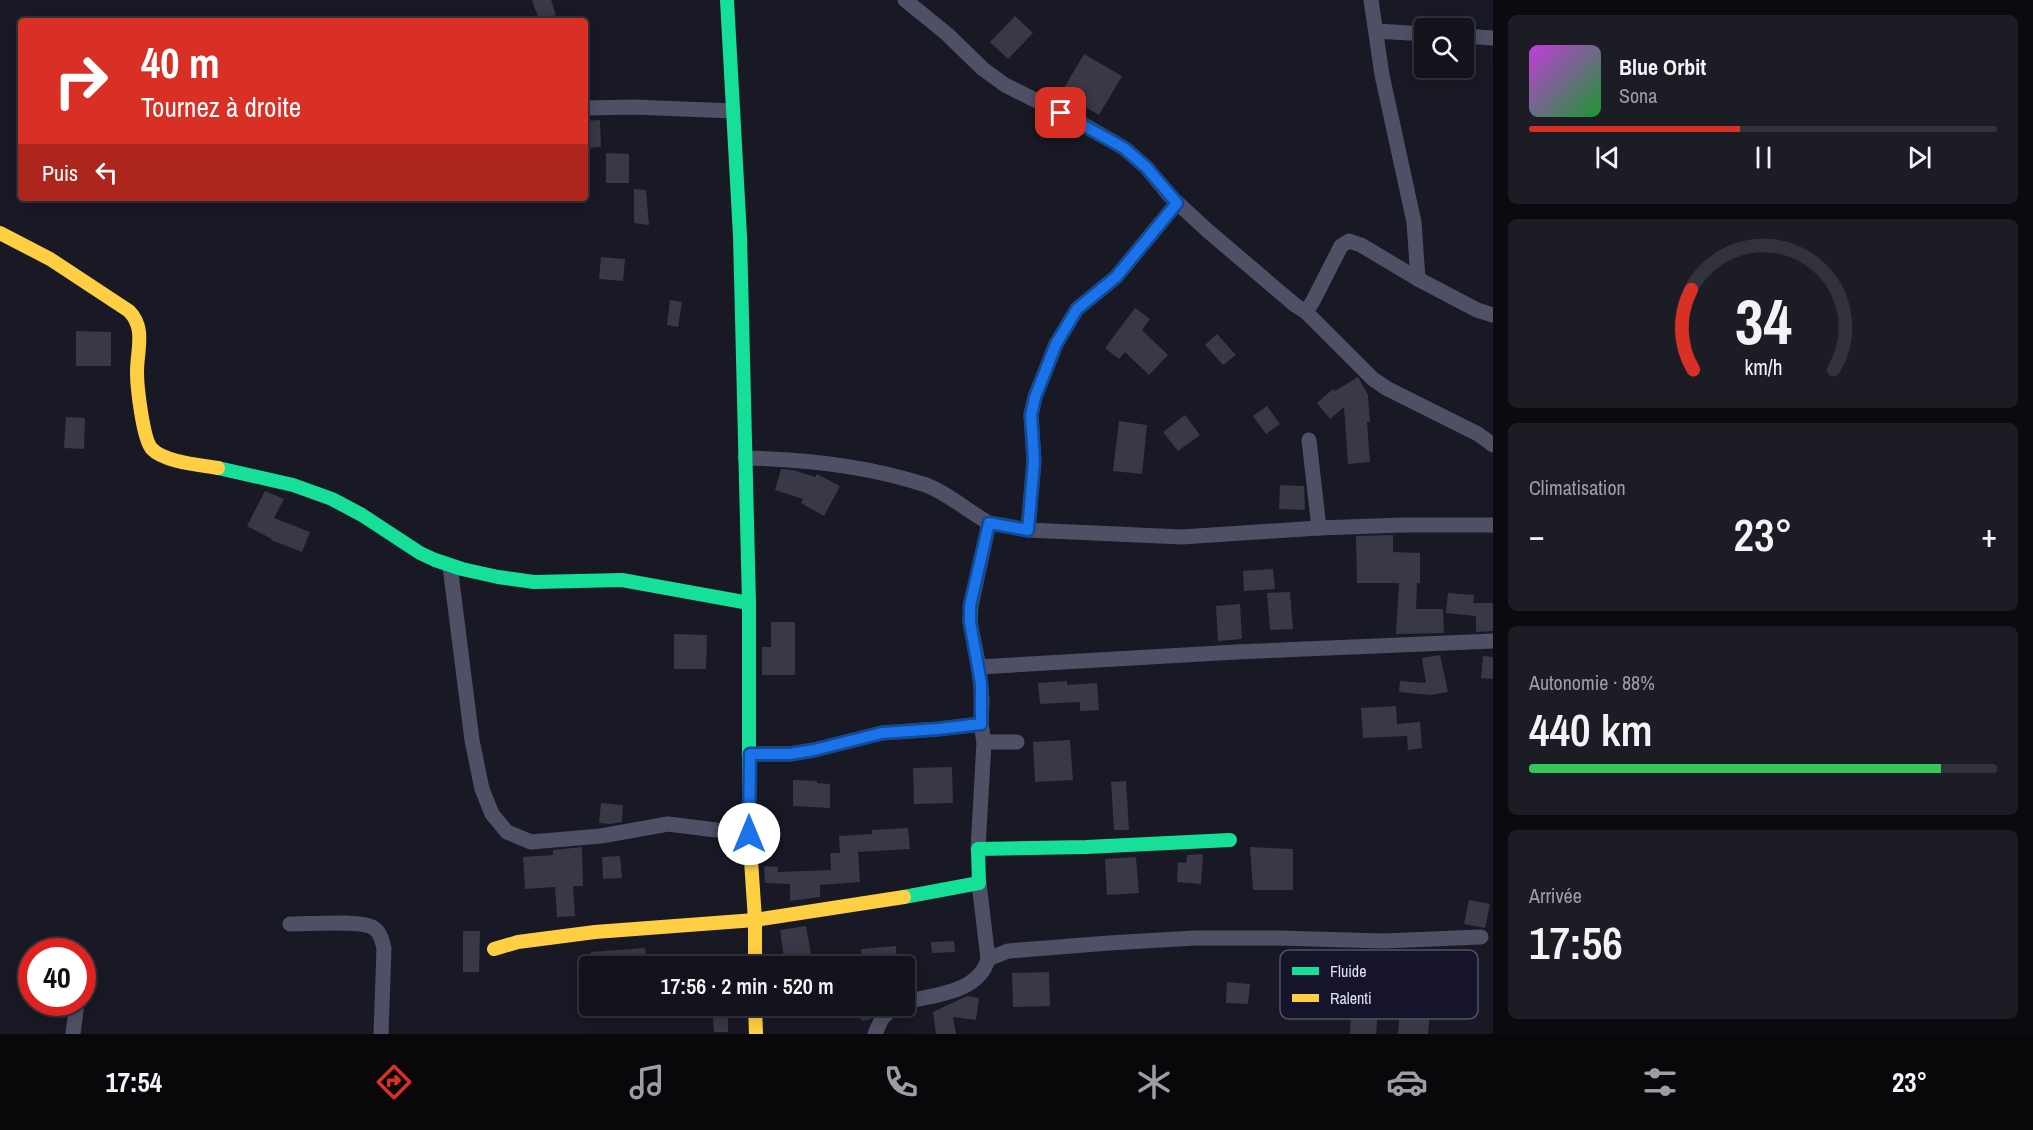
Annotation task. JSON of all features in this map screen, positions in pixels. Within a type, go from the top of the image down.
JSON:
[{"type":"street","points":[[727,0],[740,236],[749,603],[749,834],[755,956]]},
{"type":"street","points":[[904,0],[946,34],[983,69],[1005,85],[1079,122],[1124,148],[1146,167],[1177,203],[1225,246],[1306,312],[1373,379],[1478,434],[1493,445]]},
{"type":"street","points":[[1371,0],[1383,75],[1414,222],[1418,279]]},
{"type":"street","points":[[1376,31],[1414,33]]},
{"type":"street","points":[[1474,37],[1493,39]]},
{"type":"street","points":[[588,108],[634,107],[733,111]]},
{"type":"street","points":[[1028,530],[1034,461],[1031,415],[1035,397],[1056,344],[1077,309],[1116,277],[1177,203]]},
{"type":"street","points":[[0,233],[52,260],[129,311],[137,319],[140,333],[137,373],[145,436],[152,450],[170,459],[297,486],[335,500],[427,557],[450,566],[526,581],[603,578],[622,580],[749,603]]},
{"type":"street","points":[[1306,312],[1314,301],[1341,246],[1349,241],[1361,245],[1477,310],[1493,315]]},
{"type":"street","points":[[1309,441],[1319,528]]},
{"type":"street","points":[[745,458],[795,459],[838,465],[927,486],[989,523],[1028,530],[1182,537],[1319,528],[1493,525]]},
{"type":"street","points":[[915,999],[958,989],[972,983],[986,968],[988,959],[979,883],[978,849],[984,742],[981,724],[982,701],[979,667],[970,622],[970,606],[989,523]]},
{"type":"street","points":[[450,566],[472,740],[482,789],[492,814],[507,832],[531,842],[601,836],[668,824],[749,834]]},
{"type":"street","points":[[979,667],[1493,641]]},
{"type":"street","points":[[750,754],[790,754],[882,733],[981,724]]},
{"type":"street","points":[[984,742],[1017,742]]},
{"type":"street","points":[[978,849],[1086,847],[1230,840]]},
{"type":"street","points":[[494,949],[518,942],[595,932],[755,920],[854,906],[979,883]]},
{"type":"street","points":[[290,924],[360,924],[373,927],[381,936],[384,948],[381,1034]]},
{"type":"street","points":[[988,959],[1008,951],[1196,938],[1383,941],[1481,938]]},
{"type":"street","points":[[73,1034],[75,1016]]},
{"type":"street","points":[[755,1016],[756,1034]]},
{"type":"street","points":[[875,1034],[883,1016]]},
{"type":"building","points":[[532,0],[551,0],[556,15],[538,18]]},
{"type":"building","points":[[1015,16],[1033,33],[1008,59],[990,42]]},
{"type":"building","points":[[1084,54],[1122,76],[1099,115],[1061,93]]},
{"type":"building","points":[[600,120],[601,147],[588,148],[588,121]]},
{"type":"building","points":[[606,153],[629,154],[629,183],[606,183]]},
{"type":"building","points":[[634,189],[646,190],[649,225],[634,223]]},
{"type":"building","points":[[601,257],[625,259],[623,281],[599,279]]},
{"type":"building","points":[[670,300],[682,302],[678,327],[667,325]]},
{"type":"building","points":[[1135,308],[1150,319],[1142,330],[1168,355],[1149,375],[1125,352],[1119,359],[1105,348]]},
{"type":"building","points":[[76,331],[111,332],[111,366],[76,366]]},
{"type":"building","points":[[1217,334],[1236,355],[1223,365],[1205,345]]},
{"type":"building","points":[[1358,377],[1368,395],[1370,422],[1367,422],[1370,462],[1348,464],[1344,407],[1330,419],[1317,403],[1333,389],[1335,391]]},
{"type":"building","points":[[1267,406],[1280,424],[1266,434],[1253,416]]},
{"type":"building","points":[[1185,415],[1200,435],[1178,451],[1163,432]]},
{"type":"building","points":[[66,417],[85,418],[84,449],[64,448]]},
{"type":"building","points":[[1119,421],[1147,425],[1142,474],[1113,471]]},
{"type":"building","points":[[781,469],[815,477],[817,474],[840,486],[824,516],[801,503],[803,499],[775,490]]},
{"type":"building","points":[[1280,485],[1304,486],[1305,510],[1279,509]]},
{"type":"building","points":[[265,491],[284,499],[274,518],[310,532],[302,552],[271,540],[247,526]]},
{"type":"building","points":[[1393,535],[1393,552],[1420,553],[1420,583],[1417,583],[1416,609],[1443,609],[1444,633],[1396,634],[1399,583],[1357,583],[1356,536]]},
{"type":"building","points":[[1273,569],[1275,589],[1244,591],[1243,571]]},
{"type":"building","points":[[1290,592],[1293,629],[1270,630],[1267,593]]},
{"type":"building","points":[[1448,593],[1474,595],[1473,603],[1493,603],[1493,631],[1476,632],[1476,616],[1446,613]]},
{"type":"building","points":[[1240,604],[1242,639],[1218,641],[1216,606]]},
{"type":"building","points":[[771,622],[795,622],[795,675],[762,675],[762,647],[771,647]]},
{"type":"building","points":[[674,634],[707,635],[706,669],[674,669]]},
{"type":"building","points":[[1440,655],[1448,692],[1431,695],[1399,692],[1400,681],[1426,683],[1422,658]]},
{"type":"building","points":[[1483,656],[1493,657],[1493,679],[1481,678]]},
{"type":"building","points":[[1067,681],[1067,685],[1097,683],[1099,710],[1080,711],[1080,702],[1040,704],[1038,683]]},
{"type":"building","points":[[1396,706],[1397,724],[1420,722],[1422,748],[1408,750],[1407,736],[1363,738],[1361,708]]},
{"type":"building","points":[[1070,740],[1073,780],[1035,782],[1033,742]]},
{"type":"building","points":[[952,767],[953,803],[914,804],[913,768]]},
{"type":"building","points":[[793,780],[830,784],[830,808],[793,806]]},
{"type":"building","points":[[1126,781],[1129,830],[1114,830],[1111,782]]},
{"type":"building","points":[[601,803],[623,805],[622,822],[599,823]]},
{"type":"building","points":[[908,828],[910,849],[858,852],[860,882],[820,885],[820,897],[790,901],[790,884],[765,883],[764,866],[778,867],[778,872],[831,870],[830,853],[840,853],[839,836],[872,834],[872,830]]},
{"type":"building","points":[[582,847],[583,886],[573,886],[575,916],[557,917],[555,887],[525,889],[523,857],[553,855],[553,850]]},
{"type":"building","points":[[1250,847],[1293,849],[1293,890],[1253,890]]},
{"type":"building","points":[[1203,854],[1201,884],[1177,882],[1178,862],[1186,863],[1187,855]]},
{"type":"building","points":[[620,856],[622,878],[603,879],[602,857]]},
{"type":"building","points":[[1136,857],[1139,893],[1107,895],[1105,859]]},
{"type":"building","points":[[1469,900],[1490,904],[1485,928],[1464,924]]},
{"type":"building","points":[[806,926],[811,956],[784,956],[780,930]]},
{"type":"building","points":[[463,931],[480,931],[479,972],[463,972]]},
{"type":"building","points":[[954,941],[955,952],[932,953],[931,942]]},
{"type":"building","points":[[896,946],[896,956],[861,956],[861,949]]},
{"type":"building","points":[[645,948],[646,956],[591,956],[591,952]]},
{"type":"building","points":[[1049,972],[1050,1006],[1013,1007],[1012,973]]},
{"type":"building","points":[[1227,982],[1250,984],[1248,1004],[1226,1003]]},
{"type":"building","points":[[967,996],[979,998],[976,1020],[953,1017],[956,1034],[936,1034],[933,1012]]},
{"type":"building","points":[[713,1016],[728,1016],[728,1032],[714,1032]]},
{"type":"building","points":[[861,1016],[872,1016],[871,1019],[862,1021]]},
{"type":"building","points":[[1351,1019],[1377,1019],[1376,1034],[1350,1034]]},
{"type":"building","points":[[1399,1019],[1429,1019],[1428,1034],[1398,1034]]},
{"type":"traffic: fast","points":[[727,0],[740,236],[749,603],[749,830]]},
{"type":"traffic: fast","points":[[218,468],[293,485],[332,499],[362,515],[420,553],[462,569],[534,582],[622,580],[749,603]]},
{"type":"traffic: fast","points":[[904,897],[979,883],[978,849],[1086,847],[1230,840]]},
{"type":"traffic: slow","points":[[0,233],[50,259],[129,311],[139,332],[138,389],[143,425],[149,444],[152,449],[165,457],[218,468]]},
{"type":"traffic: slow","points":[[749,830],[755,956]]},
{"type":"traffic: slow","points":[[494,949],[518,942],[595,932],[755,920],[904,897]]},
{"type":"traffic: slow","points":[[755,1016],[756,1034]]},
{"type":"route","points":[[749,834],[750,754],[790,754],[882,733],[981,724],[981,684],[970,622],[970,606],[989,523],[1028,530],[1034,461],[1031,415],[1035,397],[1056,344],[1077,309],[1116,277],[1177,203],[1146,167],[1124,148],[1061,113]]}]
